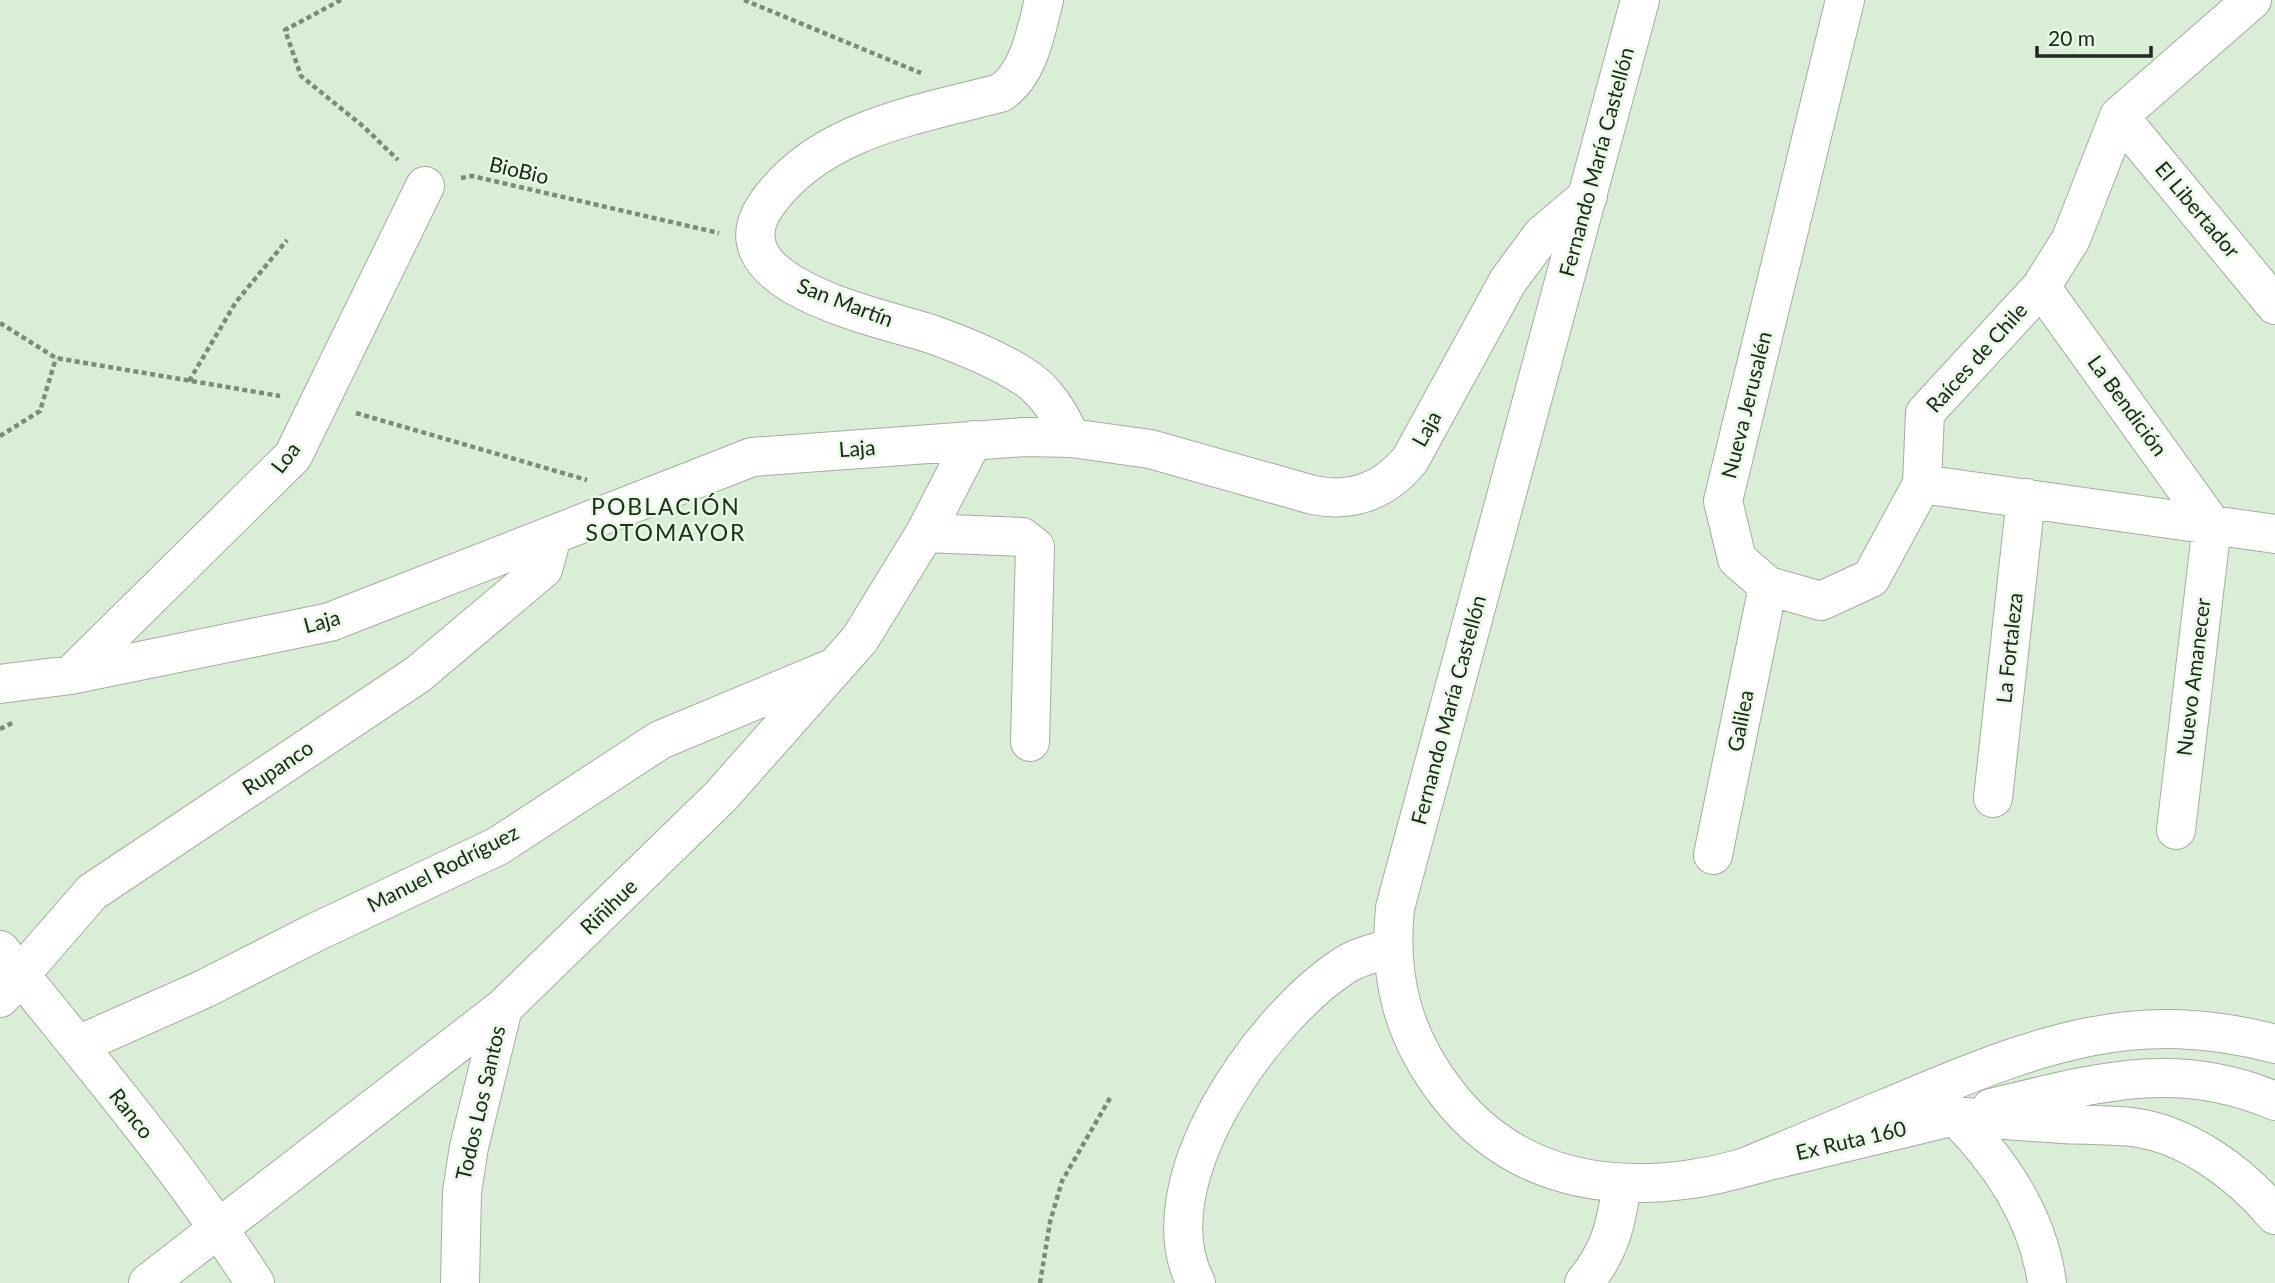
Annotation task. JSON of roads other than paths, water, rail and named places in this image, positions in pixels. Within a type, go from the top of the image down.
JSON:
[{"type":"main road","name":"San Martín","points":[[1044,0],[1029,52],[1011,86],[1000,93],[884,124],[833,146],[777,191],[759,217],[755,242],[759,254],[776,273],[817,297],[950,341],[1025,377],[1060,414],[1071,438]]},
{"type":"main road","name":"Fernando María Castellón","points":[[1640,0],[1395,908],[1391,948],[1404,1014],[1416,1046],[1433,1075],[1477,1126],[1537,1167],[1576,1177],[1622,1184],[1693,1179],[1748,1166]]},
{"type":"main road","name":"Nueva Jerusalén","points":[[1845,0],[1723,501],[1737,559],[1768,586],[1821,601],[1871,578],[1922,484]]},
{"type":"main road","name":"Raíces de Chile","points":[[1922,484],[1925,413],[2041,287],[2071,239],[2119,116],[2252,0]]},
{"type":"main road","name":"El Libertador","points":[[2119,116],[2275,304]]},
{"type":"main road","name":"Loa","points":[[71,675],[293,456],[425,186]]},
{"type":"main road","name":"Laja","points":[[0,684],[71,675],[330,622],[752,457],[1025,436],[1071,438],[1150,449],[1329,498],[1363,495],[1397,476],[1410,460],[1491,309],[1522,260],[1542,235],[1588,196]]},
{"type":"main road","name":"La Bendición","points":[[2041,287],[2212,525]]},
{"type":"main road","name":"Riñihue","points":[[148,1283],[503,1008],[721,796],[838,665],[879,613],[925,533],[973,440]]},
{"type":"main road","points":[[1922,484],[2275,534]]},
{"type":"main road","name":"La Fortaleza","points":[[1993,798],[2026,498]]},
{"type":"main road","name":"Nuevo Amanecer","points":[[2176,830],[2212,525]]},
{"type":"main road","points":[[925,533],[1022,537],[1035,547],[1030,742]]},
{"type":"main road","name":"Rupanco","points":[[6,974],[92,892],[417,675],[543,569],[552,537]]},
{"type":"main road","name":"Galilea","points":[[1713,855],[1768,586]]},
{"type":"main road","name":"Manuel Rodríguez","points":[[78,1045],[204,989],[316,932],[498,846],[660,740],[838,665]]},
{"type":"main road","points":[[1196,1283],[1186,1256],[1184,1226],[1188,1192],[1195,1158],[1227,1091],[1277,1027],[1328,977],[1356,960],[1391,948]]},
{"type":"main road","name":"Ranco","points":[[6,974],[78,1045],[218,1227],[255,1283]]},
{"type":"main road","name":"Todos Los Santos","points":[[460,1283],[461,1192],[469,1147],[503,1008]]},
{"type":"main road","points":[[1748,1166],[2012,1056],[2059,1041],[2108,1032],[2157,1029],[2206,1031],[2275,1044]]},
{"type":"main road","name":"Ex Ruta 160","points":[[1748,1166],[2110,1080],[2183,1076],[2219,1082],[2275,1101]]},
{"type":"main road","points":[[1955,1116],[2134,1128],[2166,1137],[2197,1150],[2225,1168],[2251,1189],[2275,1215]]},
{"type":"main road","points":[[1955,1116],[1996,1162],[2022,1203],[2036,1237],[2047,1283]]},
{"type":"main road","points":[[1584,1283],[1606,1252],[1615,1229],[1622,1184]]},
{"type":"district","name":"POBLACIÓN SOTOMAYOR","points":[[666,520]]}]
